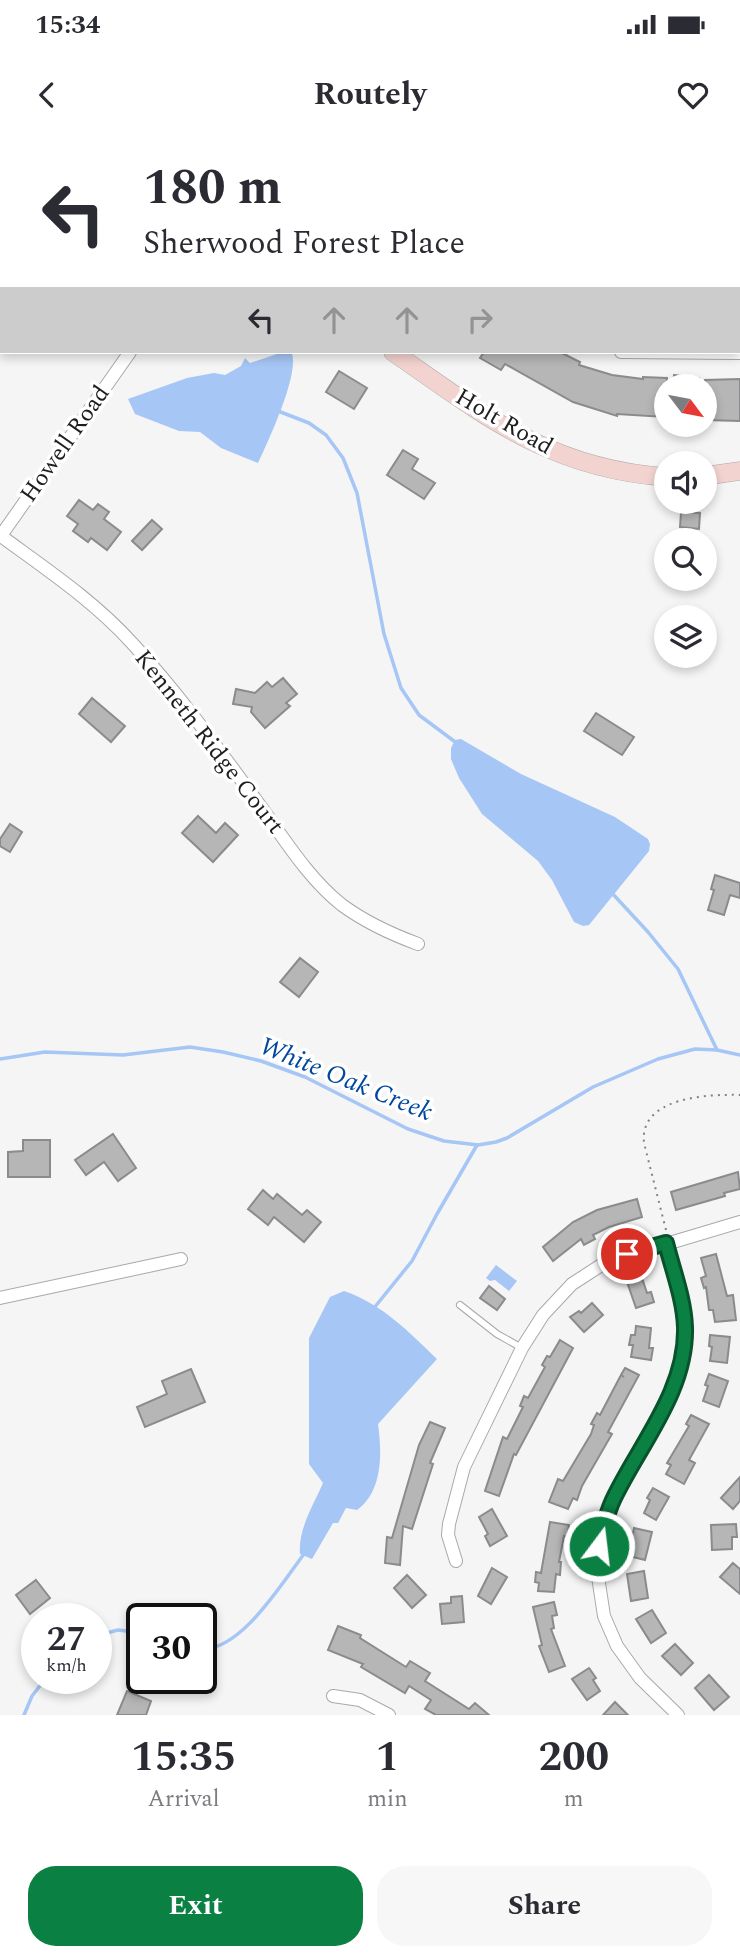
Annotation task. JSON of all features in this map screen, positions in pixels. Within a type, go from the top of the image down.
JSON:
[{"type":"street","name":"Howell Road","points":[[0,536],[129,354]]},
{"type":"street","name":"Holt Road","points":[[396,354],[505,428],[535,444],[571,459],[607,469],[654,475]]},
{"type":"street","points":[[717,474],[740,471]]},
{"type":"street","name":"Kenneth Ridge Court","points":[[0,536],[78,592],[133,644],[324,887],[356,915],[418,944]]},
{"type":"street","points":[[456,1561],[448,1535],[456,1491],[473,1445],[522,1348],[550,1306],[589,1272],[627,1254],[740,1222]]},
{"type":"street","points":[[666,1243],[684,1315],[685,1330],[680,1368],[674,1386],[606,1518],[599,1546],[597,1570],[604,1616],[617,1646],[640,1678],[678,1715]]},
{"type":"street","points":[[0,1298],[181,1259]]},
{"type":"street","points":[[333,1696],[360,1700],[389,1715]]},
{"type":"lane","points":[[460,1305],[497,1334],[522,1348]]},
{"type":"path","points":[[666,1243],[668,1235],[644,1143],[646,1123],[658,1111],[694,1096],[740,1095]]},
{"type":"water","points":[[277,354],[292,354],[291,377],[258,463],[221,448],[200,432],[179,431],[135,414],[128,399],[187,378],[214,373],[225,375],[241,366],[245,358],[250,363]]},
{"type":"water","points":[[461,739],[521,774],[615,817],[648,839],[649,851],[589,925],[583,926],[574,922],[552,880],[538,861],[482,814],[459,778],[451,759],[451,748],[455,740]]},
{"type":"water","points":[[496,1265],[517,1281],[509,1291],[495,1280],[486,1278]]},
{"type":"water","points":[[344,1291],[382,1311],[437,1359],[378,1424],[379,1471],[372,1493],[357,1510],[346,1508],[338,1523],[333,1523],[312,1559],[300,1554],[301,1536],[323,1483],[309,1464],[309,1338],[330,1297]]},
{"type":"building","points":[[483,354],[564,354],[580,362],[579,365],[612,375],[643,379],[654,377],[654,416],[617,416],[573,402],[505,364],[501,370],[480,358]]},
{"type":"building","points":[[339,371],[367,388],[354,409],[326,392]]},
{"type":"building","points":[[740,379],[740,421],[718,420],[718,380]]},
{"type":"building","points":[[403,450],[418,459],[412,469],[435,483],[424,499],[387,475]]},
{"type":"building","points":[[79,500],[93,510],[98,504],[109,512],[104,519],[121,532],[107,550],[91,538],[88,542],[73,531],[78,524],[67,516]]},
{"type":"building","points":[[681,514],[700,514],[699,528],[680,527]]},
{"type":"building","points":[[152,520],[162,529],[142,550],[132,541]]},
{"type":"building","points":[[283,678],[297,694],[286,703],[290,706],[265,728],[251,712],[252,707],[233,704],[236,689],[255,693],[267,682],[272,687]]},
{"type":"building","points":[[92,698],[125,726],[111,742],[79,714]]},
{"type":"building","points":[[596,713],[634,737],[622,755],[584,731]]},
{"type":"building","points":[[198,816],[216,833],[225,823],[238,835],[213,862],[182,833]]},
{"type":"building","points":[[10,824],[22,832],[10,852],[0,846],[0,839]]},
{"type":"building","points":[[715,875],[740,883],[740,898],[730,895],[724,915],[708,910]]},
{"type":"building","points":[[300,958],[318,972],[299,997],[280,982]]},
{"type":"building","points":[[113,1134],[136,1168],[118,1181],[104,1162],[86,1175],[75,1160]]},
{"type":"building","points":[[23,1140],[50,1140],[50,1177],[8,1177],[8,1152],[23,1151]]},
{"type":"building","points":[[738,1172],[740,1189],[676,1210],[671,1192]]},
{"type":"building","points":[[263,1190],[273,1199],[277,1194],[302,1215],[307,1210],[321,1222],[304,1242],[274,1217],[268,1225],[248,1209]]},
{"type":"building","points":[[637,1199],[642,1217],[609,1227],[593,1235],[595,1239],[584,1245],[581,1239],[553,1261],[543,1247],[573,1222],[597,1210]]},
{"type":"building","points":[[716,1254],[727,1296],[733,1295],[736,1320],[715,1322],[713,1310],[709,1310],[706,1287],[704,1288],[701,1278],[706,1276],[701,1258]]},
{"type":"building","points":[[641,1275],[647,1293],[651,1292],[654,1302],[636,1308],[626,1279]]},
{"type":"building","points":[[489,1286],[505,1299],[497,1310],[480,1298]]},
{"type":"building","points":[[592,1303],[603,1315],[584,1332],[570,1317],[579,1311],[581,1313]]},
{"type":"building","points":[[636,1326],[651,1328],[651,1360],[631,1357],[633,1345],[629,1345],[631,1335],[635,1335]]},
{"type":"building","points":[[710,1335],[730,1337],[727,1363],[710,1361]]},
{"type":"building","points":[[560,1340],[573,1348],[516,1455],[514,1454],[499,1496],[485,1491],[503,1437],[507,1439],[523,1407],[520,1406],[524,1396],[528,1398],[545,1367],[542,1365]]},
{"type":"building","points":[[625,1368],[639,1375],[608,1432],[612,1434],[582,1486],[577,1500],[573,1498],[568,1509],[549,1502],[558,1479],[563,1481],[591,1434],[594,1425],[591,1424],[597,1413],[600,1415]]},
{"type":"building","points":[[191,1369],[205,1402],[145,1427],[137,1407],[167,1394],[162,1381]]},
{"type":"building","points":[[709,1374],[728,1381],[719,1407],[703,1401]]},
{"type":"building","points":[[691,1415],[709,1424],[689,1460],[695,1463],[684,1484],[666,1474],[671,1465],[667,1463],[689,1426],[686,1424]]},
{"type":"building","points":[[430,1422],[445,1428],[430,1463],[433,1464],[412,1529],[403,1526],[400,1565],[385,1563],[387,1537],[392,1538],[419,1445]]},
{"type":"building","points":[[740,1477],[740,1501],[733,1509],[721,1498]]},
{"type":"building","points":[[653,1488],[669,1497],[656,1520],[644,1513],[650,1500],[647,1498]]},
{"type":"building","points":[[492,1509],[507,1536],[490,1546],[485,1536],[488,1534],[479,1517]]},
{"type":"building","points":[[550,1522],[569,1525],[567,1537],[564,1536],[559,1562],[560,1575],[556,1574],[554,1592],[538,1591],[539,1583],[535,1582],[536,1572],[541,1573]]},
{"type":"building","points":[[736,1524],[737,1537],[732,1537],[732,1549],[712,1550],[711,1525]]},
{"type":"building","points":[[634,1528],[652,1532],[645,1560],[629,1556]]},
{"type":"building","points":[[733,1563],[740,1569],[740,1594],[720,1577]]},
{"type":"building","points":[[492,1568],[507,1577],[491,1604],[478,1596]]},
{"type":"building","points":[[644,1571],[648,1598],[631,1601],[627,1574]]},
{"type":"building","points":[[407,1575],[426,1595],[412,1608],[394,1588]]},
{"type":"building","points":[[36,1580],[50,1598],[44,1603],[22,1603],[16,1595]]},
{"type":"building","points":[[462,1596],[464,1622],[442,1624],[440,1604],[451,1603],[451,1597]]},
{"type":"building","points":[[554,1602],[557,1615],[552,1616],[554,1628],[551,1629],[565,1666],[549,1672],[539,1646],[542,1645],[533,1607]]},
{"type":"building","points":[[652,1610],[666,1633],[651,1643],[636,1619]]},
{"type":"building","points":[[338,1626],[361,1635],[360,1638],[406,1667],[410,1661],[430,1673],[425,1681],[469,1709],[475,1703],[489,1715],[436,1715],[425,1709],[431,1700],[409,1686],[405,1693],[361,1667],[363,1664],[328,1650]]},
{"type":"building","points":[[675,1644],[693,1663],[681,1675],[662,1656]]},
{"type":"building","points":[[589,1668],[600,1691],[587,1700],[572,1679]]},
{"type":"building","points":[[709,1675],[729,1697],[714,1710],[695,1688]]},
{"type":"building","points":[[126,1693],[151,1701],[146,1715],[117,1715]]},
{"type":"building","points":[[615,1702],[628,1715],[603,1715]]},
{"type":"waterway","points":[[278,411],[309,423],[326,435],[343,458],[357,493],[384,634],[401,688],[419,715],[458,744]]},
{"type":"waterway","points":[[611,892],[678,969],[717,1050]]},
{"type":"waterway","name":"White Oak Creek","points":[[0,1059],[45,1052],[123,1055],[190,1047],[223,1052],[261,1061],[305,1077],[408,1129],[444,1141],[478,1145],[507,1138],[593,1087],[658,1059],[695,1049],[740,1055]]},
{"type":"waterway","points":[[374,1308],[412,1261],[477,1145]]},
{"type":"waterway","points":[[217,1646],[231,1639],[259,1613],[304,1554]]},
{"type":"waterway","points":[[112,1632],[126,1631]]},
{"type":"waterway","points":[[24,1715],[34,1694]]},
{"type":"route","points":[[599,1546],[614,1498],[674,1386],[683,1351],[684,1315],[666,1243],[627,1254]]}]
